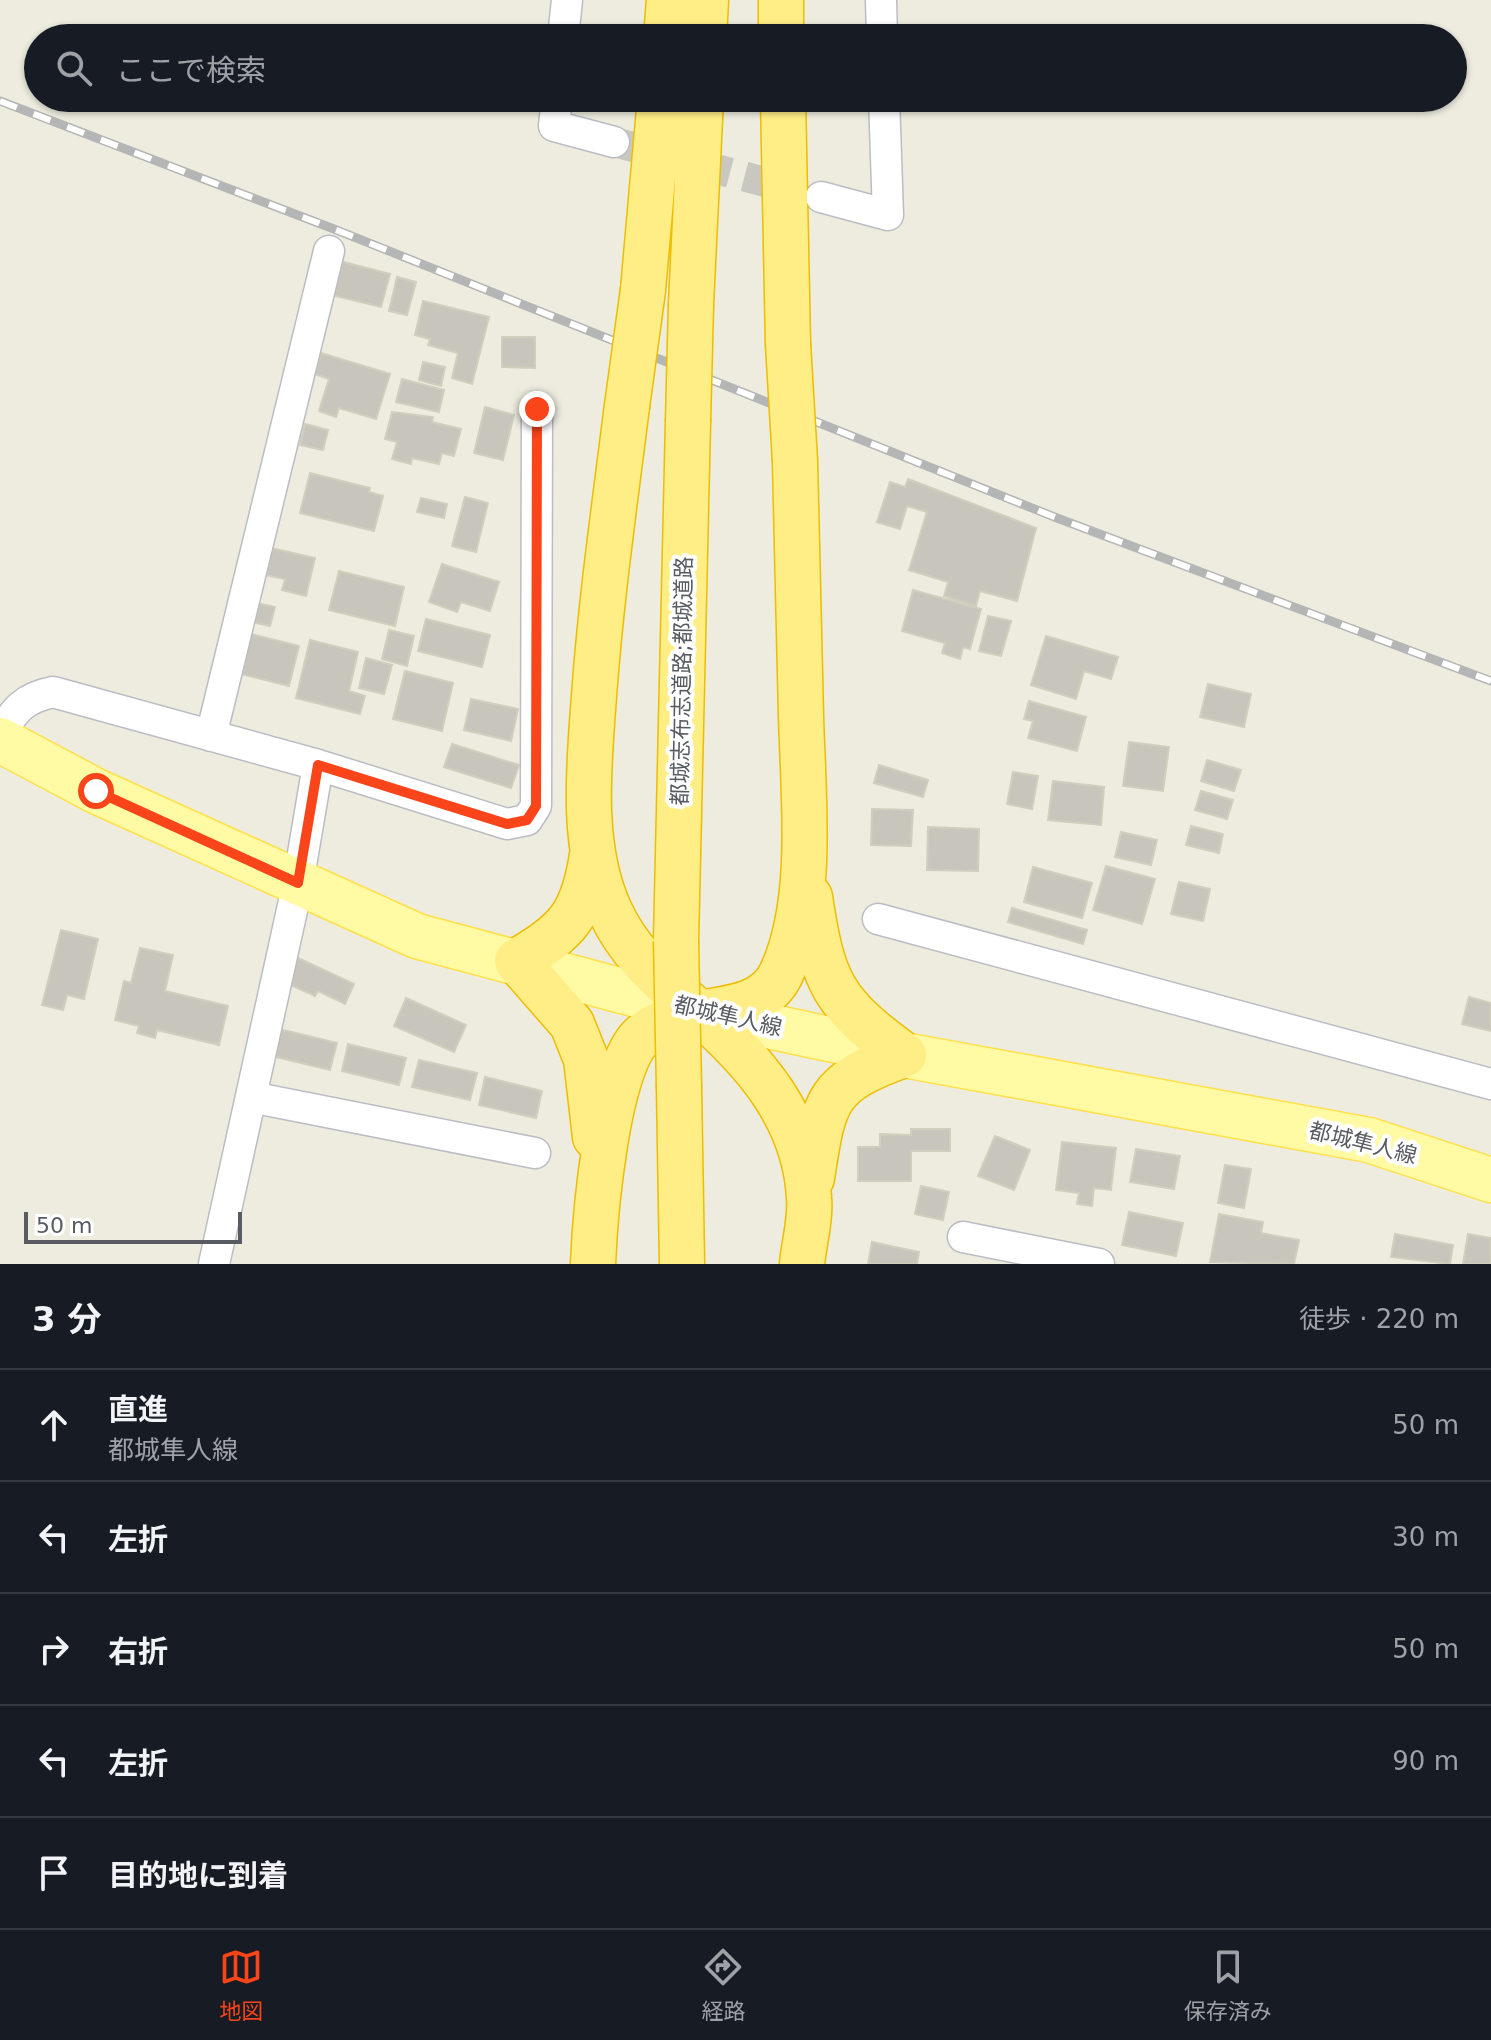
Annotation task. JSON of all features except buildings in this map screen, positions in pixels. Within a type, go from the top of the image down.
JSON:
[{"type":"highway","points":[[667,24],[669,0]]},
{"type":"highway","points":[[705,24],[706,0]]},
{"type":"highway","points":[[781,0],[781,24]]},
{"type":"highway","points":[[593,1264],[597,1180],[593,1104],[586,1059],[572,1024],[517,961],[553,940],[574,918],[587,892],[592,853],[589,762],[596,669],[643,290],[659,112]]},
{"type":"highway","name":"都城志布志道路;都城道路","points":[[682,1264],[676,941],[691,304],[700,112]]},
{"type":"highway","points":[[783,112],[805,863],[817,948],[834,990],[856,1020],[904,1055]]},
{"type":"highway","points":[[592,853],[609,910],[631,948],[665,986],[697,1011],[750,1062],[781,1100],[798,1141],[810,1198]]},
{"type":"highway","points":[[597,1180],[625,1061],[640,1038],[664,1020],[697,1011],[735,1008],[759,999],[779,979],[790,953],[805,863]]},
{"type":"highway","points":[[802,1264],[820,1125],[832,1095],[859,1071],[904,1055]]},
{"type":"main road","name":"都城隼人線","points":[[0,740],[96,791],[417,936],[697,1011],[904,1055],[1369,1140],[1491,1180]]},
{"type":"street","points":[[564,24],[567,0]]},
{"type":"street","points":[[881,0],[882,24]]},
{"type":"street","points":[[556,112],[554,126],[614,142]]},
{"type":"street","points":[[821,197],[888,215],[884,112]]},
{"type":"street","points":[[211,736],[329,251]]},
{"type":"street","points":[[0,733],[19,704],[33,696],[53,692],[318,765],[507,824],[527,820],[536,806],[537,409]]},
{"type":"street","points":[[214,1264],[298,883],[318,765]]},
{"type":"street","points":[[878,919],[1491,1084]]},
{"type":"street","points":[[251,1097],[535,1153]]},
{"type":"street","points":[[963,1237],[1099,1264]]},
{"type":"tunnel","points":[[614,142],[803,192]]},
{"type":"railway","points":[[0,101],[24,110]]},
{"type":"railway","points":[[29,112],[334,229],[1057,518],[1491,681]]},
{"type":"route","points":[[96,791],[298,883],[318,765],[507,824],[527,820],[536,806],[537,409]]}]
